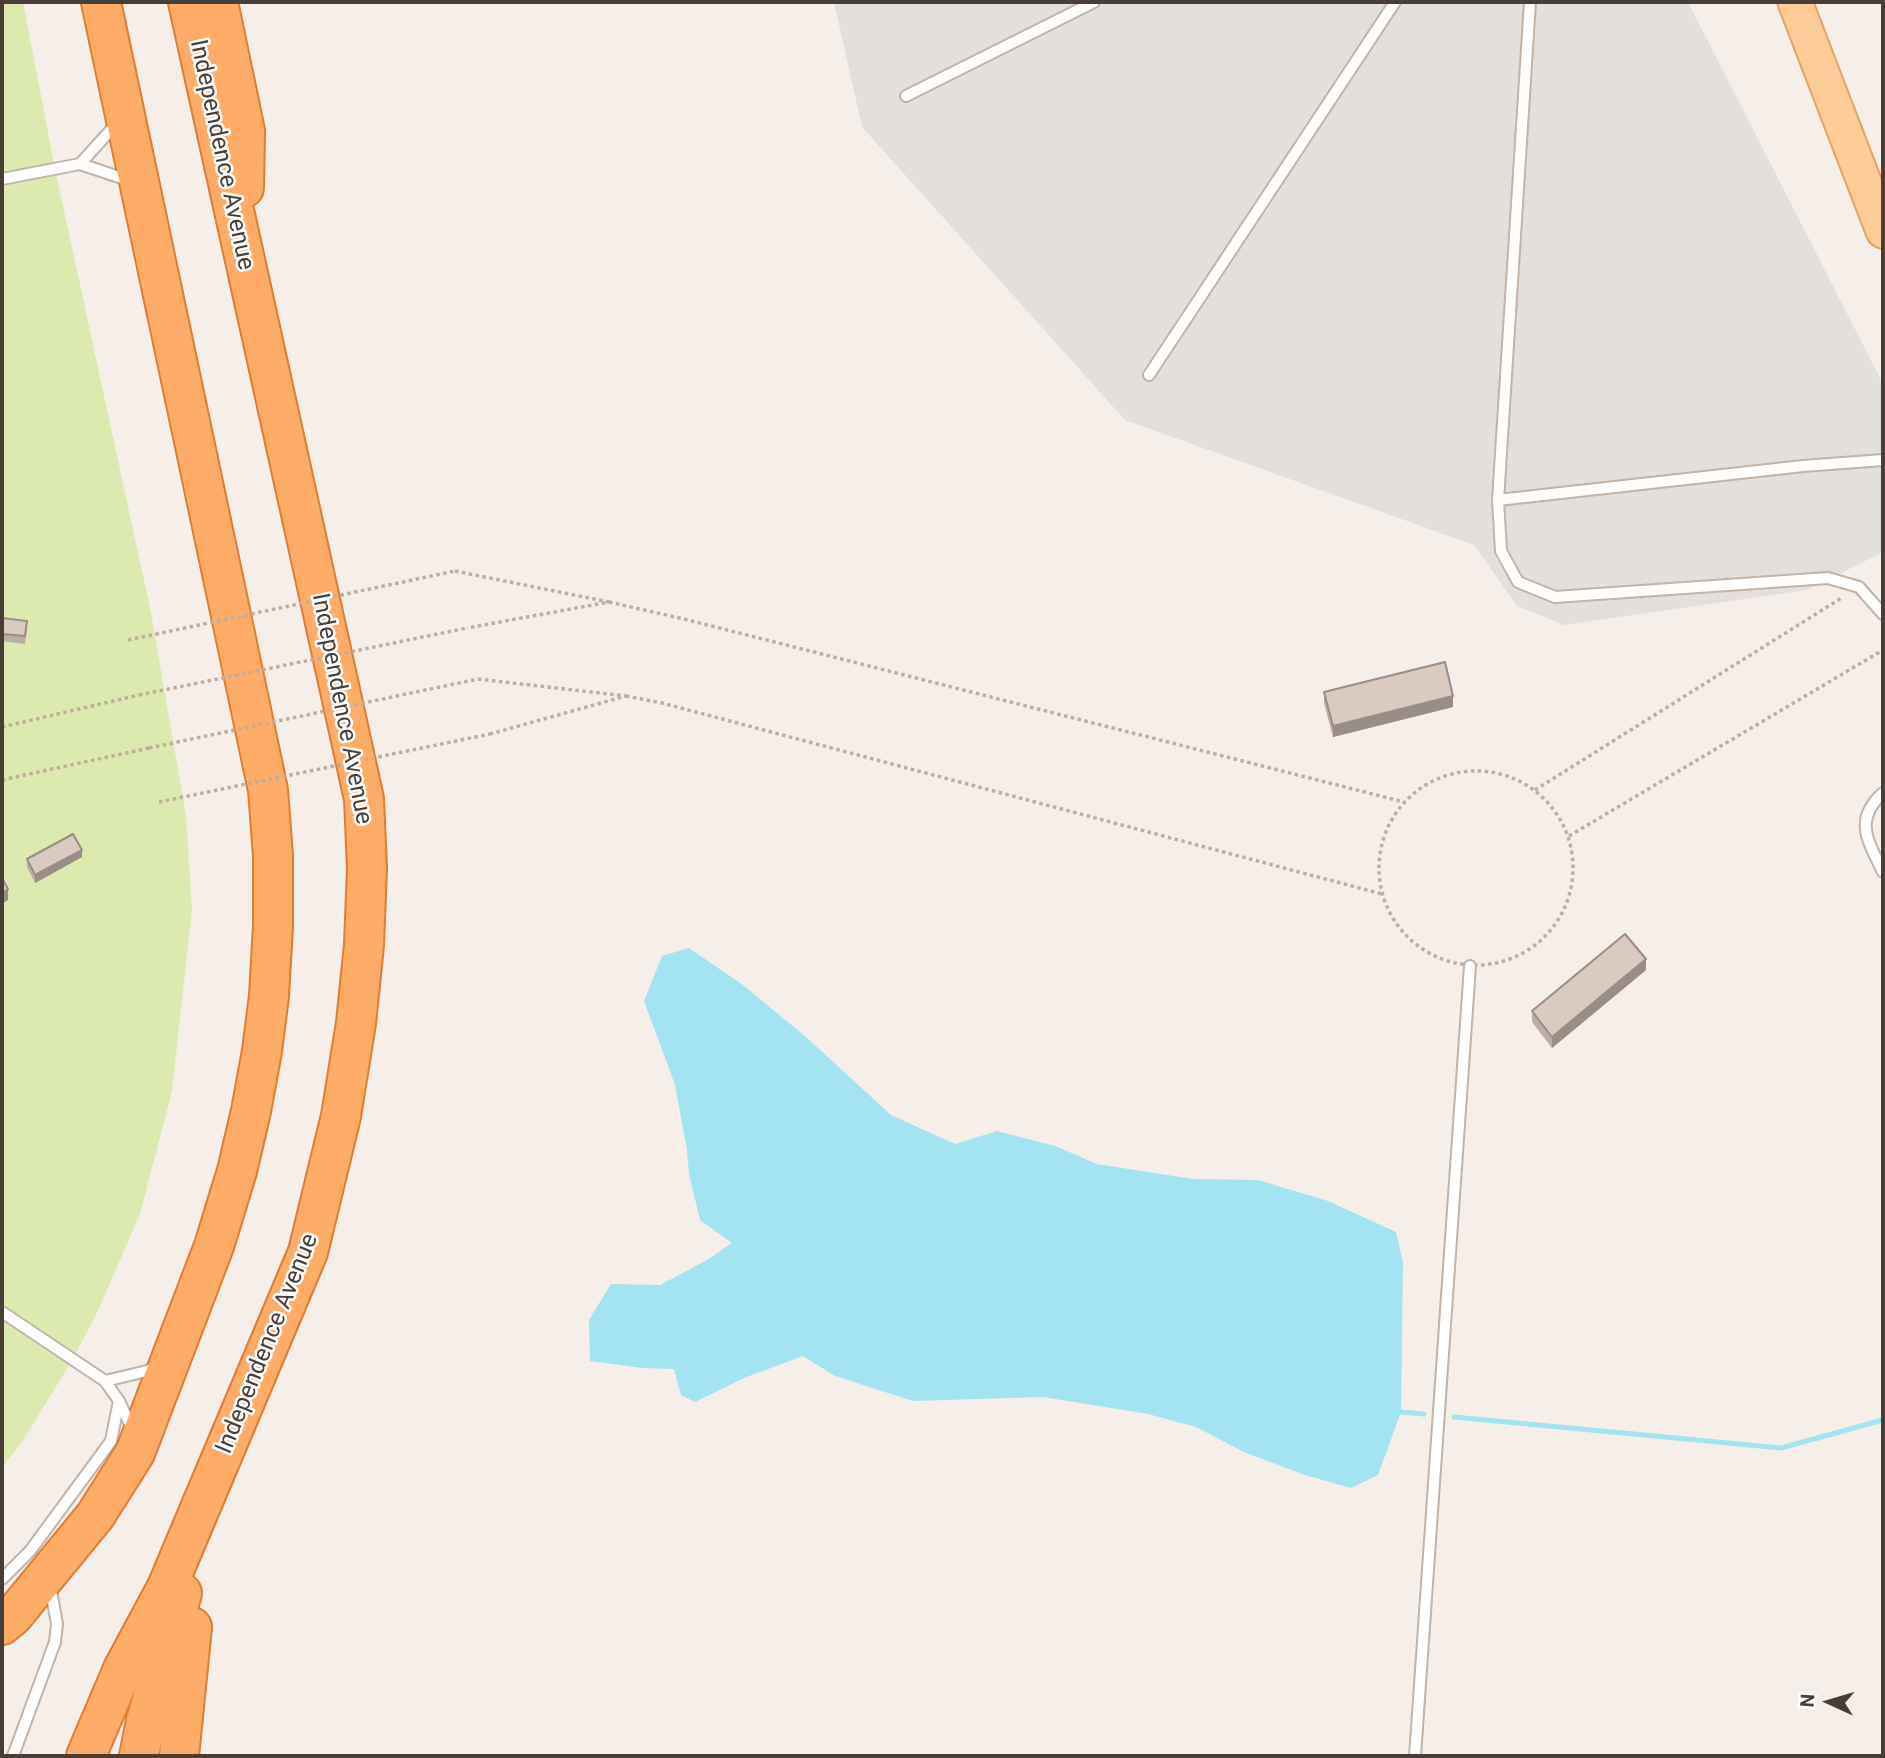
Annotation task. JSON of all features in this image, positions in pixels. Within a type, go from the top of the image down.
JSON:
[{"type":"highway","points":[[2,1626],[95,1516],[135,1453],[214,1246],[237,1171],[262,1051],[269,996],[273,856],[268,790],[123,116],[101,2]]},
{"type":"highway","name":"Independence Avenue","points":[[86,1756],[123,1670],[167,1587],[308,1252],[341,1116],[356,1023],[364,944],[367,868],[363,799],[188,2]]},
{"type":"highway","points":[[218,2],[244,131],[243,253]]},
{"type":"highway","points":[[139,1756],[205,1499]]},
{"type":"highway","points":[[178,1756],[205,1499]]},
{"type":"main road","points":[[1795,2],[1883,231]]},
{"type":"lane","points":[[906,96],[1094,2]]},
{"type":"lane","points":[[1149,375],[1395,2]]},
{"type":"lane","points":[[1530,2],[1498,500],[1501,551],[1518,582],[1555,597],[1828,578],[1859,587],[1883,614]]},
{"type":"lane","points":[[80,164],[123,116]]},
{"type":"lane","points":[[2,179],[80,164],[138,183]]},
{"type":"lane","points":[[1498,500],[1803,466],[1883,460]]},
{"type":"lane","points":[[1883,793],[1871,804],[1866,822],[1868,841],[1883,872]]},
{"type":"lane","points":[[1415,1756],[1470,966]]},
{"type":"lane","points":[[2,1312],[105,1381],[120,1401],[131,1423],[135,1453]]},
{"type":"lane","points":[[105,1381],[147,1371],[173,1356]]},
{"type":"lane","points":[[2,1579],[30,1551],[111,1441],[120,1401]]},
{"type":"lane","points":[[13,1756],[55,1642],[57,1624],[48,1573]]},
{"type":"path","points":[[128,640],[454,571],[684,619],[1404,802]]},
{"type":"path","points":[[1535,790],[1859,587]]},
{"type":"path","points":[[2,727],[139,695],[609,602]]},
{"type":"path","points":[[1569,837],[1883,650]]},
{"type":"path","points":[[2,780],[478,679],[626,696],[662,703],[1382,894]]},
{"type":"path","points":[[159,802],[490,734],[626,696]]},
{"type":"path","points":[[1476,770],[1507,775],[1535,790],[1556,813],[1569,837],[1573,857],[1571,888],[1560,918],[1539,943],[1511,960],[1470,966],[1447,962],[1418,947],[1395,924],[1382,894],[1378,861],[1381,845],[1394,815],[1404,802],[1430,782],[1461,771],[1476,770]]},
{"type":"green space","points":[[2,2],[23,2],[55,169],[151,613],[186,816],[192,910],[172,1091],[140,1214],[96,1315],[67,1369],[20,1445],[2,1467]]},
{"type":"shaded area","points":[[834,2],[1688,2],[1883,384],[1881,553],[1807,590],[1564,625],[1517,606],[1474,545],[1125,420],[862,127]]},
{"type":"water","points":[[689,948],[743,985],[806,1037],[891,1115],[955,1144],[997,1131],[1055,1146],[1097,1164],[1193,1179],[1258,1180],[1328,1201],[1396,1232],[1403,1262],[1401,1412],[1378,1475],[1351,1488],[1305,1475],[1246,1453],[1196,1427],[1148,1414],[1043,1397],[913,1401],[835,1376],[803,1356],[744,1378],[695,1402],[681,1395],[674,1369],[590,1361],[589,1320],[611,1284],[660,1285],[732,1243],[700,1220],[689,1174],[675,1085],[644,1001],[662,956]]},
{"type":"building","points":[[2,618],[27,621],[25,636],[2,634]]},
{"type":"building","points":[[1445,662],[1453,696],[1333,726],[1324,692]]},
{"type":"building","points":[[73,834],[82,850],[35,875],[27,859]]},
{"type":"building","points":[[2,878],[8,889],[2,893]]},
{"type":"building","points":[[1625,934],[1646,959],[1552,1037],[1532,1011]]},
{"type":"waterway","points":[[1401,1412],[1424,1414]]},
{"type":"waterway","points":[[1454,1417],[1781,1448],[1883,1420]]}]
